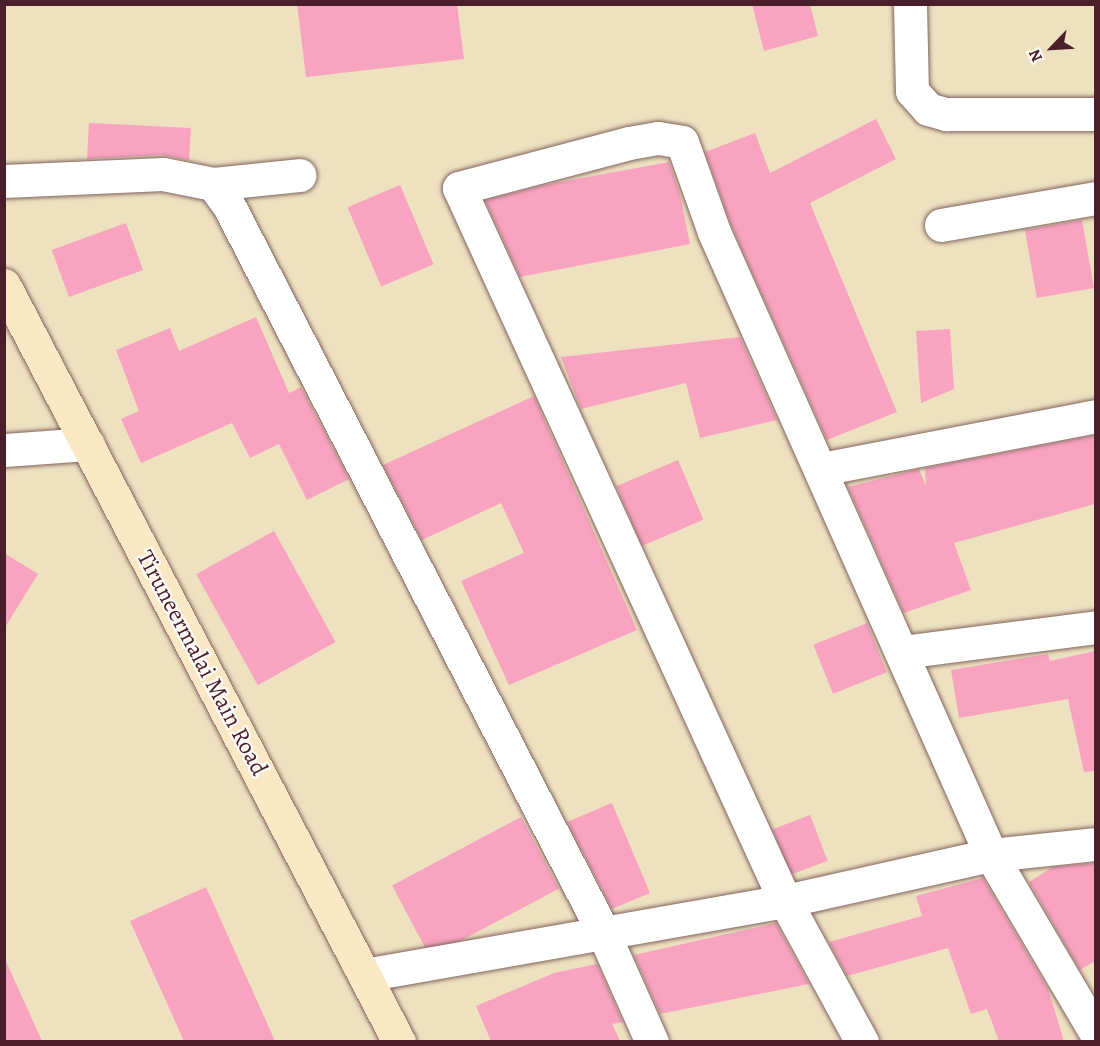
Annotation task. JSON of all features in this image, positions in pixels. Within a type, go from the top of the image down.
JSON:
[{"type":"main road","name":"Tiruneermalai Main Road","points":[[4,285],[399,1041]]},
{"type":"street","points":[[910,4],[912,91],[928,109],[946,114],[1095,114]]},
{"type":"street","points":[[862,1041],[785,901],[459,188],[629,143],[672,138],[682,142],[714,232],[991,855],[1095,1033]]},
{"type":"street","points":[[4,181],[163,174],[213,184],[300,175]]},
{"type":"street","points":[[213,184],[230,206],[363,460],[603,932],[652,1041]]},
{"type":"street","points":[[941,225],[1095,198]]},
{"type":"street","points":[[820,469],[1095,416]]},
{"type":"street","points":[[4,450],[88,444]]},
{"type":"street","points":[[902,652],[1095,627]]},
{"type":"street","points":[[365,975],[785,901],[991,855],[1095,844]]},
{"type":"building","points":[[297,4],[457,4],[464,59],[306,77]]},
{"type":"building","points":[[752,4],[810,4],[818,36],[764,51]]},
{"type":"building","points":[[876,119],[896,159],[810,203],[897,412],[827,440],[731,225],[705,152],[755,133],[770,173]]},
{"type":"building","points":[[89,123],[191,128],[189,160],[162,155],[87,159]]},
{"type":"building","points":[[669,162],[680,194],[690,244],[520,277],[485,200],[544,185]]},
{"type":"building","points":[[400,185],[434,264],[381,286],[348,207]]},
{"type":"building","points":[[1082,220],[1094,288],[1037,298],[1025,230]]},
{"type":"building","points":[[126,223],[143,270],[69,297],[52,250]]},
{"type":"building","points":[[256,317],[289,393],[301,387],[349,479],[307,500],[279,444],[250,458],[232,423],[141,463],[121,419],[139,411],[116,350],[170,328],[179,351]]},
{"type":"building","points":[[950,329],[954,389],[921,403],[916,331]]},
{"type":"building","points":[[740,337],[777,420],[700,438],[686,383],[581,409],[561,357]]},
{"type":"building","points":[[534,396],[637,630],[509,685],[461,581],[524,553],[501,503],[422,540],[383,465]]},
{"type":"building","points":[[1095,435],[1095,504],[954,543],[971,590],[904,613],[848,487],[919,469],[926,486],[925,468]]},
{"type":"building","points":[[678,460],[703,520],[642,546],[616,486]]},
{"type":"building","points":[[274,531],[336,642],[258,685],[196,574]]},
{"type":"building","points":[[4,553],[38,574],[4,629]]},
{"type":"building","points":[[867,623],[887,672],[833,694],[813,645]]},
{"type":"building","points":[[1095,651],[1095,771],[1084,772],[1068,699],[959,718],[951,670],[1048,654],[1050,661]]},
{"type":"building","points":[[612,803],[650,893],[612,909],[567,822]]},
{"type":"building","points":[[810,815],[828,861],[790,875],[773,829]]},
{"type":"building","points":[[521,817],[559,889],[430,957],[392,886]]},
{"type":"building","points":[[1095,863],[1095,961],[1080,970],[1029,882],[1053,867]]},
{"type":"building","points":[[983,878],[1048,989],[1064,1041],[999,1041],[987,1009],[971,1014],[948,948],[847,976],[829,942],[922,916],[916,896]]},
{"type":"building","points":[[206,887],[275,1041],[184,1041],[130,921]]},
{"type":"building","points":[[776,923],[809,984],[660,1014],[634,955]]},
{"type":"building","points":[[4,957],[42,1041],[4,1041]]},
{"type":"building","points":[[597,964],[623,1022],[612,1024],[620,1041],[491,1041],[476,1006],[554,973]]}]
